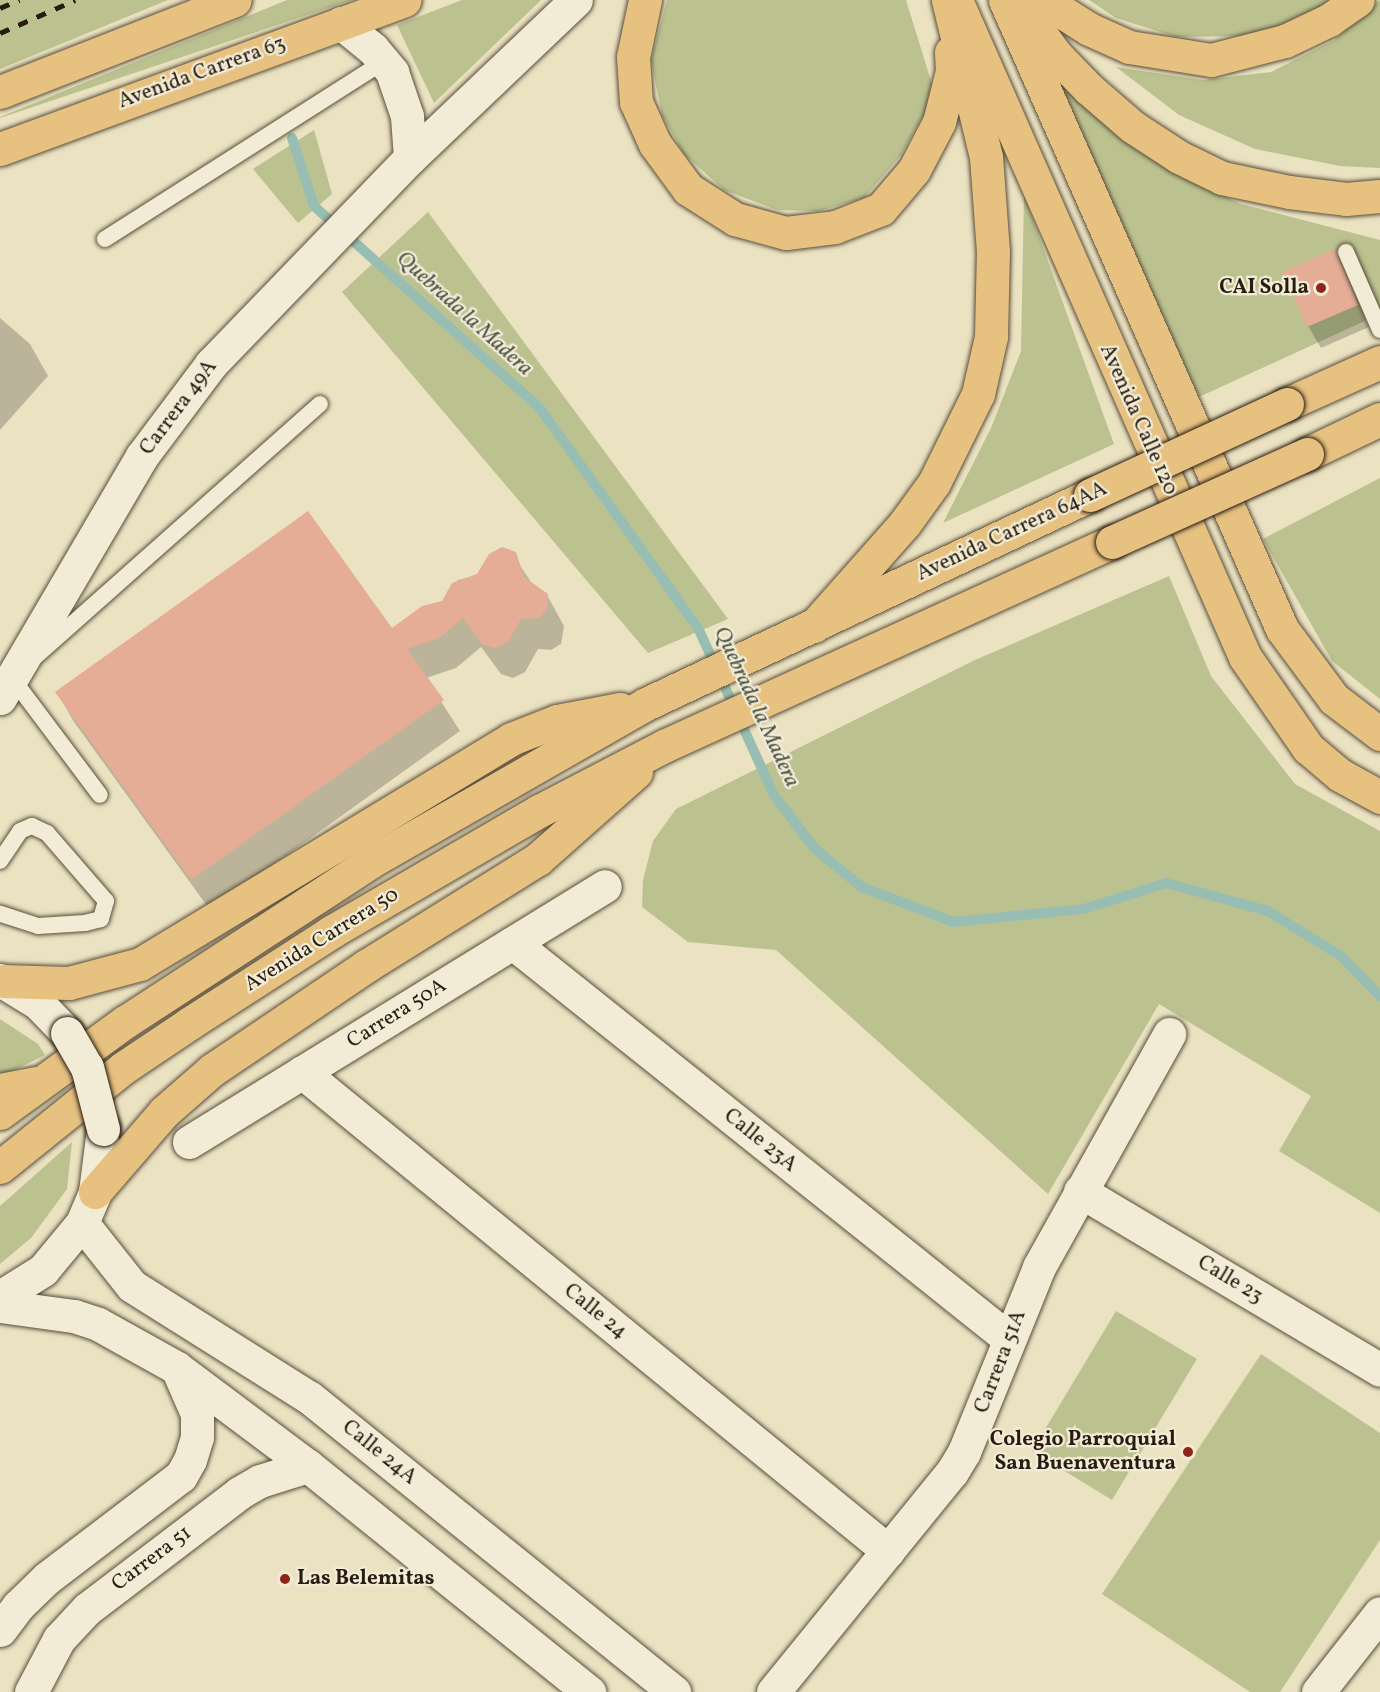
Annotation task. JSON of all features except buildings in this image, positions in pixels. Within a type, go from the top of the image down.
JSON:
[{"type":"main road","points":[[0,92],[235,0]]},
{"type":"main road","name":"Avenida Carrera 63","points":[[0,149],[404,0]]},
{"type":"main road","points":[[645,0],[633,57],[636,102],[655,144],[688,189],[735,219],[786,233],[835,227],[881,209],[914,171],[939,122],[950,83],[951,46],[946,0]]},
{"type":"main road","points":[[814,626],[905,523],[934,483],[978,394],[991,337],[993,252],[986,157],[946,0]]},
{"type":"main road","name":"Avenida Calle 120","points":[[956,0],[1245,657],[1308,748],[1340,775],[1380,797]]},
{"type":"main road","points":[[1005,0],[1282,629],[1334,699],[1380,734]]},
{"type":"main road","points":[[1016,0],[1056,55],[1124,120],[1179,157],[1222,178],[1276,199],[1380,219]]},
{"type":"main road","points":[[1043,0],[1089,29],[1129,46],[1211,60],[1285,41],[1329,20],[1358,0]]},
{"type":"main road","points":[[1222,178],[1346,199],[1380,196]]},
{"type":"main road","name":"Avenida Carrera 64AA","points":[[645,704],[1380,362]]},
{"type":"main road","points":[[95,1192],[164,1112],[212,1070],[366,966],[537,859],[664,746],[1380,419]]},
{"type":"main road","points":[[1,980],[69,983],[140,964],[511,739],[557,721],[645,704]]},
{"type":"main road","name":"Avenida Carrera 50","points":[[0,1113],[36,1083],[370,862],[645,704]]},
{"type":"main road","name":"Avenida Carrera 50","points":[[0,1167],[123,1068],[331,932],[539,811],[664,746]]},
{"type":"main road","points":[[0,1090],[36,1083]]},
{"type":"street","name":"Carrera 49A","points":[[6,688],[168,417],[211,364],[410,158],[576,0]]},
{"type":"street","points":[[341,23],[383,62],[402,93],[410,158]]},
{"type":"street","name":"Carrera 50A","points":[[189,1142],[605,886]]},
{"type":"street","name":"Calle 23A","points":[[513,943],[1008,1338]]},
{"type":"street","points":[[0,1297],[44,1270],[82,1223],[95,1192],[103,1129],[87,1067],[67,1033],[38,1003],[1,980]]},
{"type":"street","name":"Carrera 51A","points":[[773,1692],[888,1551],[964,1452],[1008,1338],[1039,1267],[1169,1034]]},
{"type":"street","name":"Calle 24","points":[[302,1072],[888,1551]]},
{"type":"street","name":"Calle 23","points":[[1080,1191],[1380,1370]]},
{"type":"street","name":"Calle 24A","points":[[82,1223],[140,1292],[310,1398],[674,1692]]},
{"type":"street","points":[[0,1306],[74,1316],[98,1324],[177,1368],[308,1467],[589,1692]]},
{"type":"street","points":[[0,1630],[18,1606],[47,1578],[181,1476],[190,1460],[197,1437],[197,1414],[177,1368]]},
{"type":"street","name":"Carrera 51","points":[[31,1692],[59,1639],[87,1609],[239,1493],[260,1481],[308,1467]]},
{"type":"street","points":[[1318,1692],[1375,1630]]},
{"type":"lane","points":[[105,239],[383,62]]},
{"type":"lane","points":[[1346,252],[1380,330]]},
{"type":"lane","points":[[100,795],[6,688],[320,404]]},
{"type":"lane","points":[[0,861],[20,831],[32,826],[47,833],[106,900],[101,918],[85,923],[38,926],[0,914]]},
{"type":"green space","points":[[0,0],[168,0],[0,69]]},
{"type":"green space","points":[[287,0],[352,0],[0,118],[0,117]]},
{"type":"green space","points":[[462,0],[541,0],[434,103],[397,25]]},
{"type":"green space","points":[[667,0],[906,0],[935,94],[901,155],[864,198],[819,211],[777,210],[724,190],[684,154],[662,115],[651,60]]},
{"type":"green space","points":[[1089,0],[1332,0],[1308,16],[1250,36],[1176,37],[1116,18]]},
{"type":"green space","points":[[1380,0],[1380,168],[1340,166],[1255,149],[1179,115],[1116,67],[1203,80],[1271,72],[1334,40]]},
{"type":"green space","points":[[1059,85],[1174,173],[1241,204],[1380,240],[1380,314],[1199,397]]},
{"type":"green space","points":[[314,130],[332,194],[298,223],[253,169]]},
{"type":"green space","points":[[1024,195],[1114,444],[943,523],[991,428],[1021,351]]},
{"type":"green space","points":[[428,212],[728,619],[648,653],[342,292]]},
{"type":"green space","points":[[1380,478],[1380,699],[1332,661],[1263,539]]},
{"type":"green space","points":[[1169,576],[1211,676],[1295,784],[1380,831],[1380,1213],[1279,1151],[1311,1096],[1159,1004],[1048,1194],[776,950],[688,942],[642,907],[643,880],[653,841],[676,809],[975,660]]},
{"type":"green space","points":[[0,1019],[38,1044],[45,1055],[0,1077]]},
{"type":"green space","points":[[72,1142],[67,1189],[31,1238],[0,1264],[0,1206]]},
{"type":"green space","points":[[1116,1311],[1197,1359],[1112,1500],[1032,1451]]},
{"type":"green space","points":[[1261,1354],[1380,1433],[1380,1540],[1280,1692],[1250,1692],[1102,1594]]},
{"type":"waterway","name":"Quebrada la Madera","points":[[292,138],[314,206],[539,407],[699,630],[774,795],[815,849],[862,887],[953,922],[1084,909],[1166,883],[1268,911],[1341,956],[1380,996]]},
{"type":"railway","points":[[0,8],[19,0]]},
{"type":"railway","points":[[0,33],[75,0]]},
{"type":"place","name":"CAI Solla","points":[[1321,288]]},
{"type":"place","name":"Colegio Parroquial San Buenaventura","points":[[1188,1452]]},
{"type":"place","name":"Las Belemitas","points":[[285,1579]]}]
